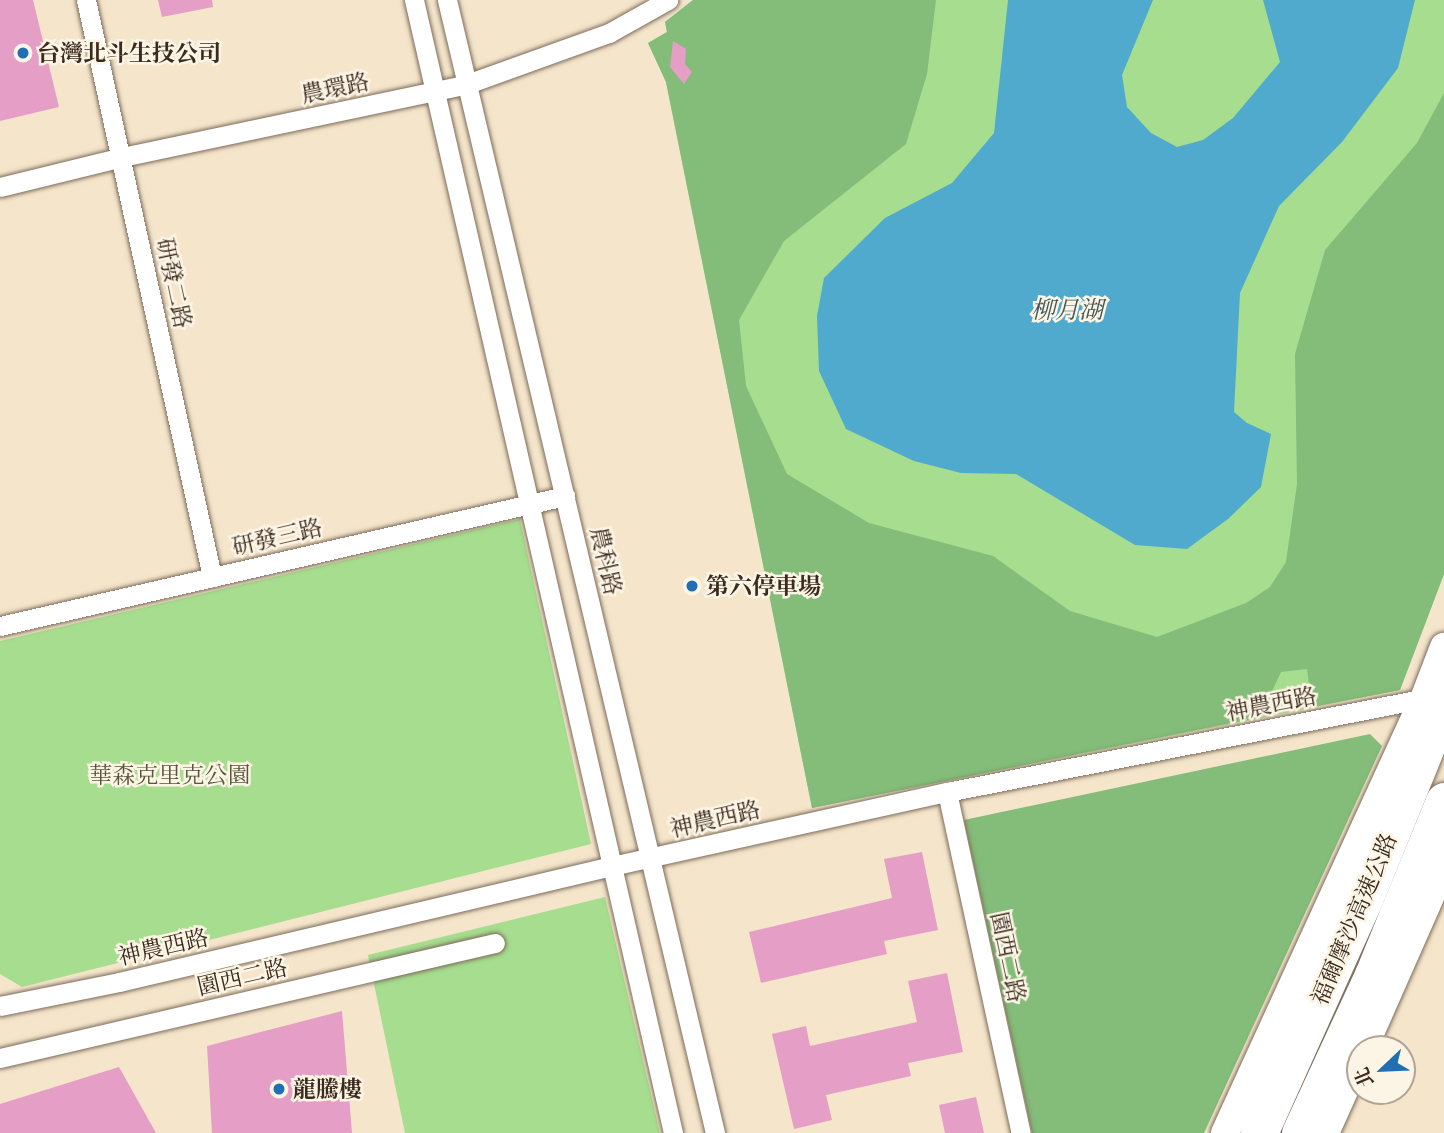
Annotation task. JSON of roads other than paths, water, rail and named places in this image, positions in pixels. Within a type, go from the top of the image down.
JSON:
[{"type":"highway","name":"福爾摩沙高速公路","points":[[1259,1133],[1363,902],[1437,699]]},
{"type":"highway","name":"福爾摩沙高速公路","points":[[1300,1133],[1373,975],[1444,801]]},
{"type":"main road","points":[[1225,1133],[1437,699],[1444,647]]},
{"type":"main road","points":[[1369,1035],[1444,865]]},
{"type":"main road","points":[[1325,1133],[1346,1086]]},
{"type":"street","name":"研發二路","points":[[86,0],[212,577]]},
{"type":"street","points":[[414,0],[673,1133]]},
{"type":"street","name":"農科路","points":[[447,0],[715,1133]]},
{"type":"street","name":"農環路","points":[[0,187],[122,157],[435,92],[609,33],[668,0]]},
{"type":"street","name":"研發三路","points":[[0,626],[565,496]]},
{"type":"street","name":"神農西路","points":[[0,1006],[257,951],[612,866],[947,792],[1437,699]]},
{"type":"street","name":"園西二路","points":[[947,792],[1021,1133]]},
{"type":"street","name":"園西二路","points":[[0,1058],[495,943]]},
{"type":"water","name":"柳月湖","points":[[1008,0],[1153,0],[1122,75],[1127,107],[1151,133],[1177,147],[1203,140],[1233,118],[1280,62],[1263,0],[1415,0],[1398,68],[1342,142],[1279,206],[1240,293],[1234,412],[1247,423],[1271,434],[1261,487],[1228,519],[1187,549],[1135,545],[1016,474],[961,473],[914,461],[846,429],[819,371],[817,316],[824,278],[885,218],[952,183],[994,133]]},
{"type":"place","name":"台灣北斗生技公司","points":[[23,53]]},
{"type":"place","name":"第六停車場","points":[[692,586]]},
{"type":"place","name":"龍騰樓","points":[[279,1089]]},
{"type":"park label","name":"華森克里克公園","points":[[170,775]]}]
